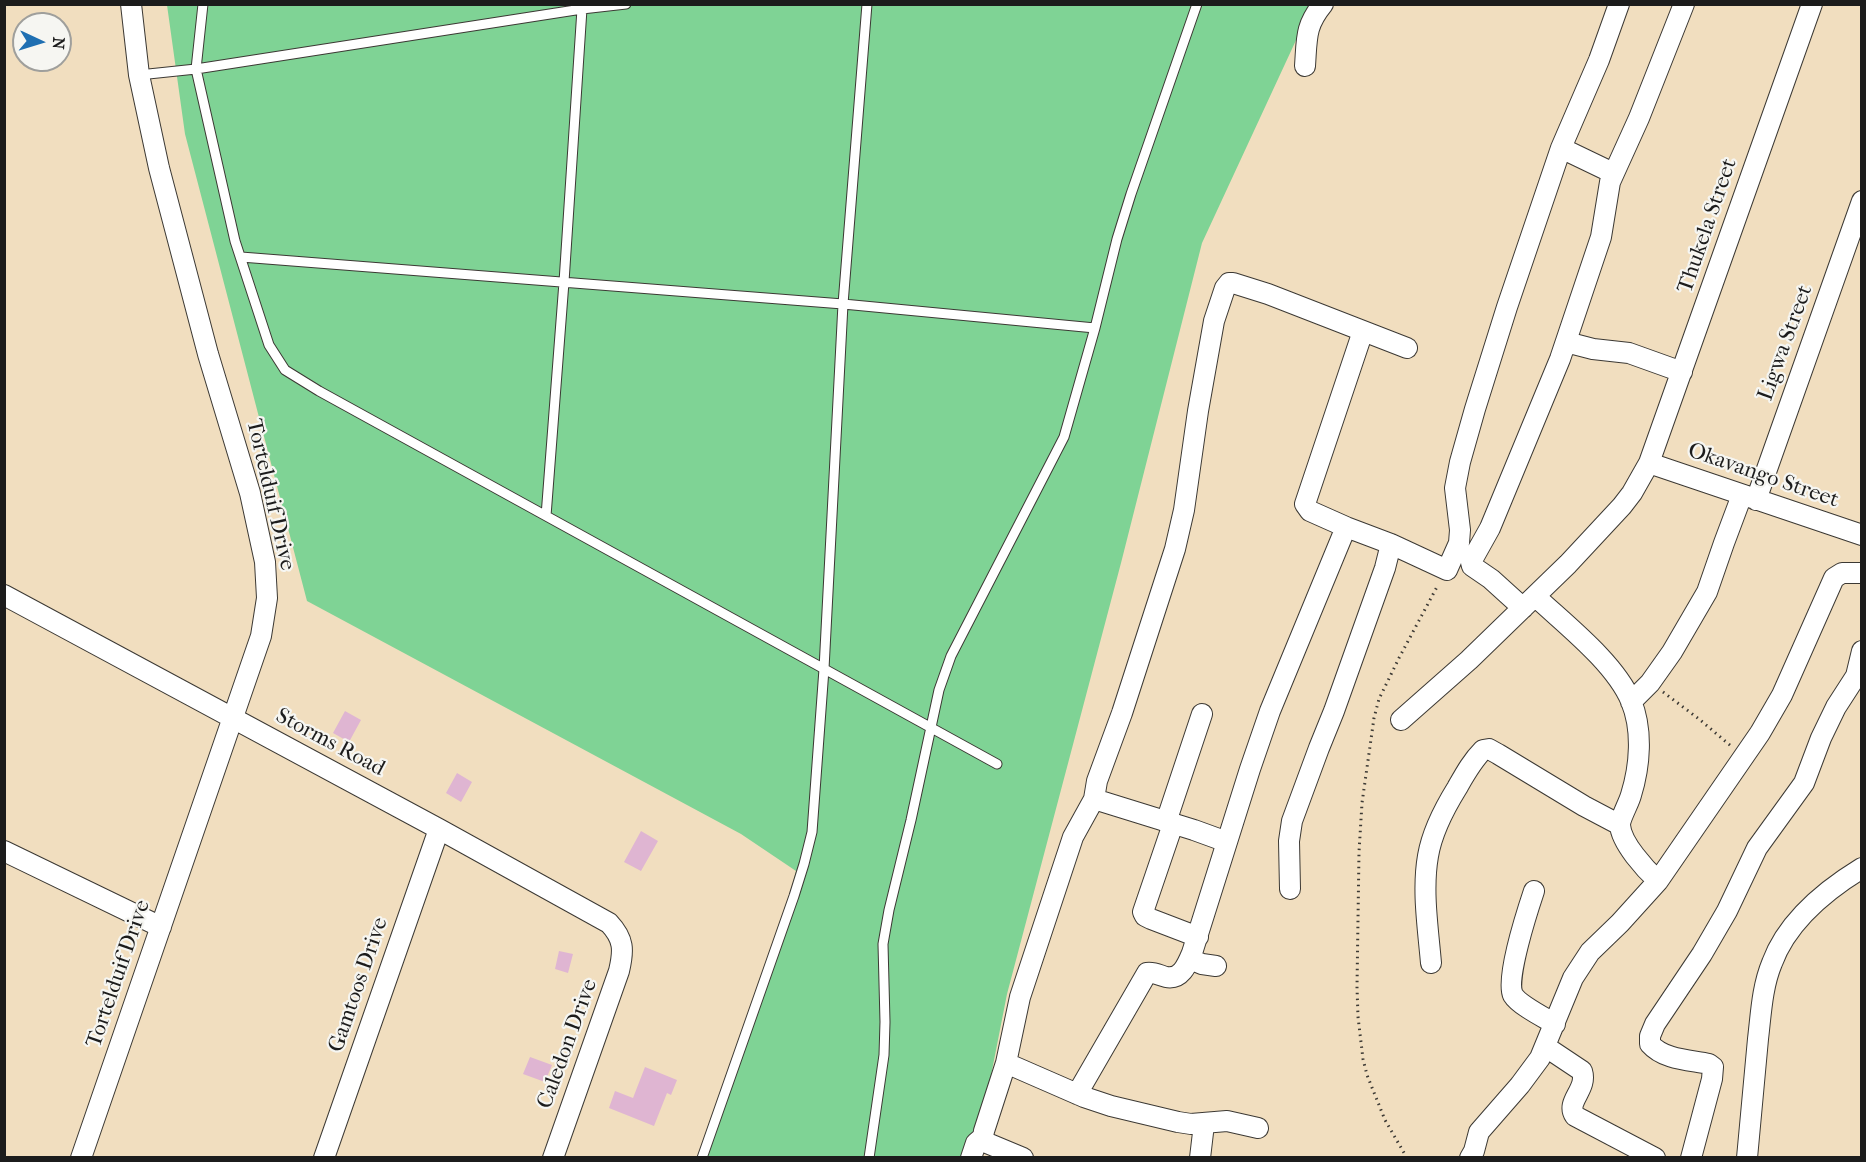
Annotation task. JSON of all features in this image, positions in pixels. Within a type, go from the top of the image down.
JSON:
[{"type":"street","name":"Tortelduif Drive","points":[[81,1158],[261,636],[267,590],[265,562],[249,492],[208,354],[159,168],[139,75],[131,4]]},
{"type":"street","points":[[1305,66],[1308,28],[1313,16],[1323,4]]},
{"type":"street","points":[[1363,331],[1305,504],[1310,512],[1391,544],[1447,570],[1459,543],[1460,530],[1455,488],[1460,462],[1510,297],[1561,148],[1599,60],[1619,4]]},
{"type":"street","points":[[1658,881],[1634,856],[1620,825],[1634,786],[1639,754],[1638,733],[1631,702],[1620,680],[1604,662],[1530,602],[1471,564],[1490,528],[1566,342],[1601,237],[1607,190],[1639,118],[1683,4]]},
{"type":"street","name":"Thukela Street","points":[[1401,720],[1530,602],[1622,506],[1641,479],[1682,372],[1812,4]]},
{"type":"street","points":[[1561,148],[1613,173]]},
{"type":"street","name":"Ligwa Street","points":[[1631,702],[1650,682],[1672,652],[1707,592],[1724,543],[1749,498],[1862,201]]},
{"type":"street","points":[[971,1158],[976,1143],[983,1137],[1006,1063],[1020,997],[1068,850],[1094,799],[1097,781],[1126,702],[1174,549],[1187,491],[1214,321],[1227,284],[1233,283],[1268,294],[1407,348]]},
{"type":"street","points":[[1566,342],[1623,351],[1682,372]]},
{"type":"street","name":"Okavango Street","points":[[1649,463],[1862,535]]},
{"type":"street","points":[[1077,1094],[1147,973],[1176,977],[1190,959],[1270,711],[1346,527]]},
{"type":"street","points":[[1290,889],[1289,841],[1292,821],[1334,711],[1391,544]]},
{"type":"street","points":[[1470,1158],[1479,1132],[1531,1072],[1546,1047],[1573,978],[1590,952],[1658,881],[1760,733],[1782,695],[1834,578],[1842,573],[1862,573]]},
{"type":"street","name":"Storms Road","points":[[4,595],[596,915],[609,923],[618,933],[622,945]]},
{"type":"street","points":[[1691,1158],[1712,1079],[1713,1067],[1707,1063],[1679,1059],[1659,1052],[1650,1044],[1650,1036],[1667,1004],[1702,954],[1727,911],[1757,848],[1804,783],[1836,707],[1856,676],[1862,651]]},
{"type":"street","points":[[1198,937],[1150,919],[1143,912],[1202,714]]},
{"type":"street","points":[[1431,963],[1426,894],[1428,857],[1432,838],[1451,797],[1469,766],[1483,750],[1489,749],[1620,825]]},
{"type":"street","points":[[1094,799],[1227,842]]},
{"type":"street","name":"Gamtoos Drive","points":[[324,1158],[439,829]]},
{"type":"street","points":[[4,851],[161,927]]},
{"type":"street","points":[[1747,1158],[1763,999],[1772,962],[1780,946],[1805,912],[1831,889],[1862,868]]},
{"type":"street","points":[[1534,891],[1521,932],[1512,988],[1517,999],[1555,1024]]},
{"type":"street","name":"Caledon Drive","points":[[553,1158],[619,971],[622,945]]},
{"type":"street","points":[[1190,959],[1216,966]]},
{"type":"street","points":[[1546,1047],[1582,1071],[1583,1083],[1572,1106],[1572,1113],[1655,1158]]},
{"type":"street","points":[[1006,1063],[1104,1104],[1166,1120],[1191,1124],[1227,1121],[1258,1128]]},
{"type":"street","points":[[1200,1158],[1204,1124]]},
{"type":"street","points":[[983,1137],[991,1146],[1023,1158]]},
{"type":"lane","points":[[202,4],[196,69],[205,114],[241,257],[269,345],[285,370],[318,391],[997,764]]},
{"type":"lane","points":[[139,75],[196,69],[626,4]]},
{"type":"lane","points":[[702,1158],[804,864],[812,832],[824,669],[843,304],[867,4]]},
{"type":"lane","points":[[869,1158],[884,1055],[883,944],[939,690],[951,656],[1064,437],[1131,194],[1197,4]]},
{"type":"lane","points":[[546,516],[582,9]]},
{"type":"lane","points":[[241,257],[843,304],[1095,328]]},
{"type":"path","points":[[1407,1158],[1385,1120],[1374,1095],[1361,1043],[1357,987],[1359,852],[1370,739],[1379,699],[1447,570]]},
{"type":"path","points":[[1650,682],[1699,718],[1743,758]]},
{"type":"green space","points":[[167,5],[1322,5],[1304,23],[1202,243],[1121,563],[1007,994],[975,1157],[702,1157],[787,907],[796,871],[741,834],[307,601],[185,134]]},
{"type":"building","points":[[345,711],[361,720],[349,742],[333,733]]},
{"type":"building","points":[[457,773],[472,782],[461,802],[446,793]]},
{"type":"building","points":[[641,831],[658,841],[641,871],[624,862]]},
{"type":"building","points":[[559,951],[573,954],[568,973],[555,969]]},
{"type":"building","points":[[530,1057],[552,1065],[545,1082],[523,1074]]},
{"type":"building","points":[[645,1067],[677,1080],[671,1095],[667,1093],[654,1126],[609,1108],[615,1091],[633,1098]]}]
